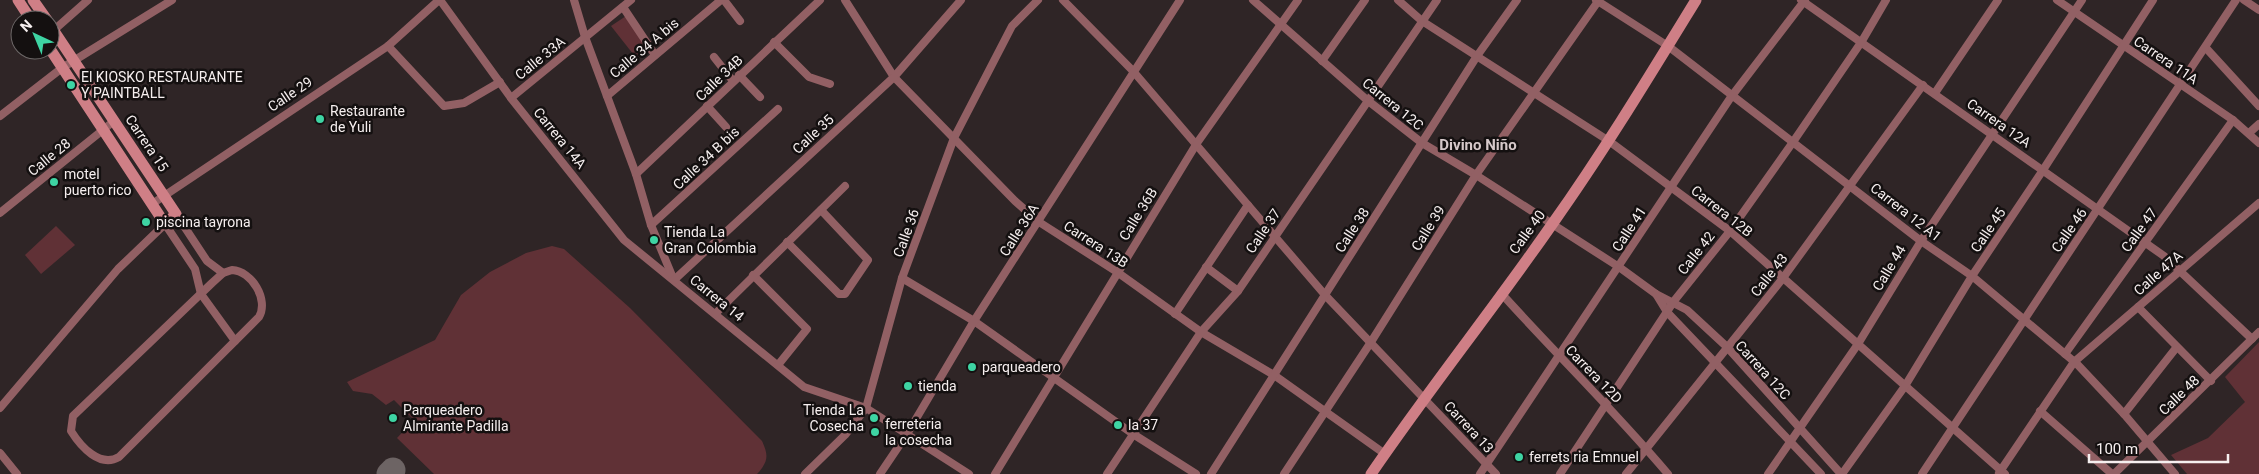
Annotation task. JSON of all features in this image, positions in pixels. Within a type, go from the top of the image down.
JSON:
[{"type":"street","points":[[60,22],[88,0]]},
{"type":"street","points":[[0,116],[62,68],[172,0]]},
{"type":"street","name":"Calle 29","points":[[152,204],[388,46],[440,0]]},
{"type":"street","name":"Carrera 14A","points":[[440,0],[511,98],[624,240],[674,280]]},
{"type":"street","name":"Carrera 14","points":[[574,0],[585,37],[636,174],[651,225],[674,280],[804,387],[866,408],[969,474]]},
{"type":"street","name":"Calle 33A","points":[[511,98],[631,0]]},
{"type":"street","points":[[722,0],[740,21]]},
{"type":"street","name":"Calle 34 A bis","points":[[607,96],[722,0]]},
{"type":"street","name":"Calle 34B","points":[[636,174],[820,0]]},
{"type":"street","name":"Carrera 13B","points":[[845,0],[894,77],[1014,202],[1039,222],[1116,272],[1201,332],[1274,375],[1385,454]]},
{"type":"street","name":"Calle 35","points":[[674,280],[894,77],[961,0]]},
{"type":"street","name":"Calle 36","points":[[805,474],[845,435],[866,408],[902,278],[954,138],[1012,26],[1038,0]]},
{"type":"street","name":"Carrera 13","points":[[1063,0],[1133,71],[1326,295],[1496,474]]},
{"type":"street","name":"Calle 36A","points":[[880,474],[907,434],[974,321],[1180,0]]},
{"type":"street","name":"Carrera 12C","points":[[1253,0],[1367,100],[1422,143],[1552,224],[1656,294],[1687,310],[1727,347],[1799,429],[1842,474]]},
{"type":"street","name":"Calle 36B","points":[[995,474],[1054,379],[1116,272],[1197,143],[1298,0]]},
{"type":"street","points":[[1322,61],[1365,0]]},
{"type":"street","name":"Carrera 12B","points":[[1398,0],[1422,21],[1610,141],[1730,231],[1952,427],[2001,473]]},
{"type":"street","name":"Calle 37","points":[[1107,474],[1201,332],[1238,291],[1437,0]]},
{"type":"street","name":"Calle 38","points":[[1211,474],[1477,56],[1517,0]]},
{"type":"street","name":"Carrera 12 A1","points":[[1598,0],[1668,46],[1731,97],[1850,185],[1921,241],[1972,276],[2074,362],[2124,414],[2175,474]]},
{"type":"street","name":"Calle 39","points":[[1284,474],[1371,342],[1476,175],[1535,93],[1598,0]]},
{"type":"street","name":"Calle 40","points":[[1371,474],[1610,141],[1696,0]]},
{"type":"street","name":"Calle 42","points":[[1560,474],[1674,302],[1730,231],[1793,142],[1862,41],[1886,0]]},
{"type":"street","points":[[1935,93],[1998,0]]},
{"type":"street","name":"Carrera 11A","points":[[2057,0],[2233,120],[2259,143]]},
{"type":"street","name":"Calle 44","points":[[1768,474],[1858,344],[1921,241],[2082,0]]},
{"type":"street","name":"Calle 45","points":[[1842,474],[1905,386],[1972,276],[2044,170],[2153,0]]},
{"type":"street","name":"Calle 46","points":[[1922,474],[2023,319],[2182,85],[2236,0]]},
{"type":"street","points":[[2244,0],[2259,10]]},
{"type":"street","name":"Carrera 12A","points":[[1803,1],[2044,170],[2181,270],[2252,339]]},
{"type":"street","name":"Calle 41","points":[[1480,474],[1619,268],[1731,97],[1803,1]]},
{"type":"street","points":[[623,7],[655,55]]},
{"type":"street","name":"Carrera 15","points":[[60,40],[207,261],[223,273]]},
{"type":"street","points":[[774,42],[809,77],[830,84]]},
{"type":"street","points":[[388,46],[444,106],[464,103],[500,82]]},
{"type":"street","points":[[2206,48],[2259,106]]},
{"type":"street","points":[[714,57],[760,97]]},
{"type":"street","points":[[57,60],[195,269],[200,294],[235,341]]},
{"type":"street","name":"Calle 43","points":[[1626,474],[1783,278],[1923,85]]},
{"type":"street","points":[[707,106],[726,127]]},
{"type":"street","name":"Calle 34 B bis","points":[[651,225],[778,108]]},
{"type":"street","name":"Calle 47","points":[[2065,354],[2233,120]]},
{"type":"street","name":"Calle 28","points":[[0,213],[114,121]]},
{"type":"street","points":[[2249,133],[2259,124]]},
{"type":"street","points":[[716,313],[845,186]]},
{"type":"street","name":"Calle 47A","points":[[2074,362],[2259,203]]},
{"type":"street","points":[[1175,314],[1248,205]]},
{"type":"street","points":[[787,242],[839,294],[845,294],[868,260],[821,210]]},
{"type":"street","points":[[0,408],[118,269],[176,214]]},
{"type":"street","points":[[1206,267],[1238,291]]},
{"type":"street","points":[[232,270],[244,274],[264,302],[263,312],[259,318],[119,457],[108,461],[98,459],[74,435],[71,426],[73,416],[223,273],[232,270]]},
{"type":"street","points":[[753,275],[807,329],[778,365]]},
{"type":"street","points":[[902,278],[974,321],[1133,434],[1196,474]]},
{"type":"street","name":"Carrera 12D","points":[[1501,293],[1558,356],[1606,404],[1668,474]]},
{"type":"street","name":"Carrera 12C","points":[[1656,294],[1668,312],[1821,474]]},
{"type":"street","points":[[2138,307],[2176,348],[2211,381]]},
{"type":"street","name":"Calle 48","points":[[2113,474],[2211,381],[2259,332]]},
{"type":"street","points":[[2124,414],[2176,348]]},
{"type":"street","points":[[2001,473],[2074,362]]},
{"type":"street","points":[[2040,411],[2113,474]]},
{"type":"street","points":[[0,453],[17,474]]},
{"type":"shaded area","points":[[626,16],[650,49],[637,59],[611,26]]},
{"type":"shaded area","points":[[56,226],[75,245],[41,274],[25,255]]},
{"type":"shaded area","points":[[552,246],[564,249],[630,308],[762,441],[766,451],[766,459],[757,474],[434,474],[397,438],[414,420],[394,400],[386,405],[372,394],[353,391],[347,382],[435,340],[461,295],[490,272],[526,253]]},
{"type":"shaded area","points":[[2259,342],[2259,474],[2187,474],[2171,455],[2208,438],[2245,402],[2225,377]]},
{"type":"taxiway","points":[[389,474],[393,470]]},
{"type":"place","name":"El KIOSKO RESTAURANTE Y PAINTBALL","points":[[71,85]]},
{"type":"place","name":"Restaurante de Yuli","points":[[320,119]]},
{"type":"place","name":"motel puerto rico","points":[[54,182]]},
{"type":"place","name":"piscina tayrona","points":[[146,222]]},
{"type":"place","name":"Tienda La Gran Colombia","points":[[654,240]]},
{"type":"place","name":"parqueadero","points":[[972,367]]},
{"type":"place","name":"tienda","points":[[908,386]]},
{"type":"place","name":"Parqueadero Almirante Padilla","points":[[393,418]]},
{"type":"place","name":"Tienda La Cosecha","points":[[874,418]]},
{"type":"place","name":"la 37","points":[[1118,425]]},
{"type":"place","name":"ferreteria la cosecha","points":[[875,432]]},
{"type":"place","name":"ferrets ria Emnuel","points":[[1519,457]]},
{"type":"district","name":"Divino Niño","points":[[1478,145]]}]
